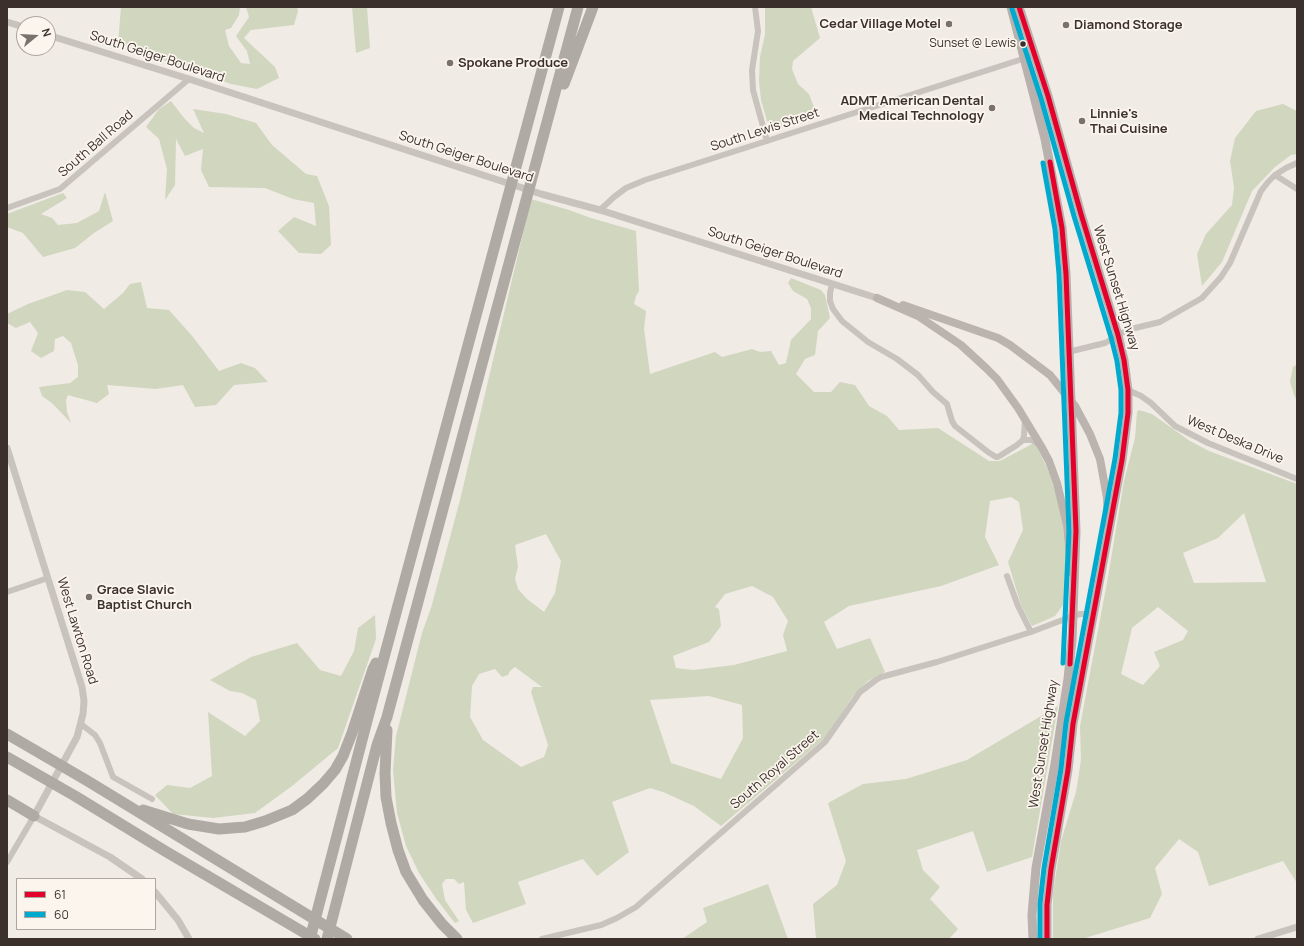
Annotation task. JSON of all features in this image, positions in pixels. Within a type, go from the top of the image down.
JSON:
[{"type":"highway","points":[[310,939],[559,7]]},
{"type":"highway","points":[[327,939],[377,745],[387,717],[578,7]]},
{"type":"highway","points":[[546,129],[558,103],[593,7]]},
{"type":"highway","points":[[128,806],[188,824],[219,829],[245,827],[292,810],[307,799],[323,784],[335,770],[343,756],[373,669],[389,639]]},
{"type":"highway","points":[[387,717],[385,773],[386,797],[398,850],[406,872],[423,900],[442,924],[457,939]]},
{"type":"highway","points":[[7,734],[86,780],[347,939]]},
{"type":"highway","points":[[7,757],[315,939]]},
{"type":"highway","points":[[7,800],[34,816]]},
{"type":"main road","name":"West Sunset Highway","points":[[1011,7],[1044,133],[1060,215],[1066,274],[1076,531],[1072,640],[1063,714],[1036,868],[1032,915],[1032,939]]},
{"type":"main road","name":"West Sunset Highway","points":[[1019,7],[1048,96],[1081,214],[1118,335],[1126,370],[1128,390],[1128,413],[1122,460],[1074,724],[1068,770],[1050,869],[1047,905],[1047,939]]},
{"type":"main road","points":[[877,298],[918,316],[961,345],[996,379],[1025,420],[1049,461],[1057,482],[1067,525],[1074,603]]},
{"type":"main road","points":[[877,298],[934,314],[998,338],[1010,345],[1050,375],[1075,406],[1090,434],[1100,459],[1107,498],[1108,533]]},
{"type":"street","points":[[755,7],[758,32],[752,70],[753,90],[767,141]]},
{"type":"street","name":"South Geiger Boulevard","points":[[56,37],[189,79],[541,194],[600,210],[877,298]]},
{"type":"street","name":"South Lewis Street","points":[[600,210],[626,188],[645,180],[1035,55]]},
{"type":"street","name":"South Ball Road","points":[[7,208],[60,189],[189,79]]},
{"type":"street","points":[[1068,356],[1105,344],[1127,330],[1160,322],[1202,298],[1222,277],[1261,191],[1275,174],[1297,163]]},
{"type":"street","points":[[1275,174],[1297,189]]},
{"type":"street","points":[[832,284],[830,301],[842,321],[868,342],[897,359],[918,375],[933,392],[947,404],[955,426],[975,443],[996,457],[1012,449],[1022,440],[1026,428],[1025,420]]},
{"type":"street","name":"West Deska Drive","points":[[1128,390],[1151,403],[1175,426],[1208,443],[1297,479]]},
{"type":"street","points":[[1022,440],[1032,440],[1041,446]]},
{"type":"street","name":"West Lawton Road","points":[[7,448],[82,687],[84,701],[81,724],[77,737],[34,816]]},
{"type":"street","points":[[1007,576],[1018,606],[1031,632]]},
{"type":"street","points":[[7,592],[48,578]]},
{"type":"street","name":"South Royal Street","points":[[542,939],[601,925],[636,907],[825,742],[860,692],[881,677],[937,662],[1031,632],[1073,616],[1080,614],[1094,614]]},
{"type":"street","points":[[81,724],[95,736],[100,743],[113,777],[152,799]]},
{"type":"street","points":[[7,862],[34,816],[110,857],[141,878]]},
{"type":"street","points":[[156,893],[178,920],[189,939]]},
{"type":"street","points":[[1258,939],[1297,927]]},
{"type":"green space","points":[[121,7],[240,7],[239,15],[231,28],[225,30],[229,46],[241,63],[250,64],[247,51],[236,36],[249,17],[246,7],[297,7],[298,11],[294,25],[251,30],[244,38],[275,67],[279,78],[257,89],[231,84],[118,44]]},
{"type":"green space","points":[[352,7],[367,7],[370,48],[356,53]]},
{"type":"green space","points":[[765,7],[811,7],[820,38],[793,61],[792,69],[798,84],[809,94],[815,110],[809,118],[775,130],[767,121],[761,100],[759,81],[760,57],[765,34]]},
{"type":"green space","points":[[171,101],[194,128],[204,133],[193,109],[226,114],[256,123],[272,145],[306,174],[317,176],[329,206],[331,245],[321,254],[299,253],[278,231],[294,217],[316,226],[314,203],[293,199],[265,188],[209,187],[201,170],[203,149],[185,156],[176,139],[175,185],[165,200],[167,169],[159,139],[146,127],[159,109]]},
{"type":"green space","points":[[1283,104],[1297,111],[1297,154],[1291,155],[1275,167],[1252,191],[1222,262],[1202,286],[1197,254],[1206,234],[1232,205],[1234,187],[1230,161],[1235,138],[1256,111]]},
{"type":"green space","points":[[105,192],[113,221],[94,233],[75,248],[43,257],[23,233],[7,227],[7,214],[63,193],[67,198],[41,214],[52,218],[58,225],[77,223],[99,211]]},
{"type":"green space","points":[[531,199],[636,231],[639,291],[634,304],[646,311],[644,329],[650,374],[715,352],[722,357],[752,349],[760,352],[771,351],[779,365],[786,363],[791,340],[811,319],[811,308],[807,299],[793,291],[788,283],[791,278],[821,290],[825,295],[830,318],[818,331],[815,355],[805,359],[796,374],[814,392],[831,392],[840,382],[855,385],[869,406],[887,416],[899,430],[938,428],[989,461],[1000,461],[1032,444],[1037,446],[1051,477],[1062,514],[1068,585],[1063,605],[1055,616],[1032,626],[1021,605],[1008,562],[1023,530],[1019,502],[1011,497],[990,501],[985,537],[999,565],[941,586],[849,606],[824,622],[837,649],[870,638],[885,672],[868,681],[853,696],[826,737],[721,826],[694,806],[663,792],[650,788],[612,802],[629,852],[597,876],[583,859],[518,882],[526,904],[473,923],[466,910],[464,882],[459,884],[454,879],[446,879],[442,884],[445,900],[459,921],[455,923],[419,873],[406,846],[397,813],[393,770],[396,736],[422,633],[431,608],[460,500]],"holes":[[[546,534],[561,561],[555,593],[544,612],[527,599],[518,589],[515,578],[518,567],[515,545]],[[752,586],[773,597],[788,621],[783,635],[787,651],[734,665],[693,670],[676,668],[673,656],[709,642],[721,626],[719,609],[715,607],[725,594]],[[515,667],[542,687],[533,687],[531,692],[548,745],[544,757],[521,767],[483,740],[470,717],[472,686],[479,674],[495,669],[502,677],[508,675]],[[709,696],[742,705],[743,738],[721,779],[671,763],[650,700]]]},
{"type":"green space","points":[[141,282],[147,308],[169,310],[193,337],[219,371],[241,363],[255,368],[268,382],[234,385],[216,405],[195,407],[183,385],[156,389],[107,385],[109,394],[97,403],[68,395],[66,400],[67,412],[71,423],[52,403],[42,396],[39,387],[70,383],[78,377],[78,365],[71,343],[63,336],[55,339],[54,351],[41,358],[31,351],[38,333],[30,322],[16,328],[7,323],[7,314],[28,304],[67,290],[85,292],[104,309],[123,293],[130,284]]},
{"type":"green space","points":[[1297,364],[1297,401],[1290,382],[1293,367]]},
{"type":"green space","points":[[1139,410],[1152,414],[1190,441],[1209,451],[1297,484],[1297,883],[1283,861],[1209,886],[1198,852],[1179,839],[1155,868],[1162,894],[1150,918],[1082,939],[1053,939],[1053,893],[1061,841],[1076,792],[1081,760],[1080,726],[1108,577],[1124,481],[1135,438],[1137,412]],"holes":[[[1244,513],[1266,582],[1194,583],[1183,553],[1218,538]],[[1158,607],[1188,631],[1183,640],[1154,652],[1160,666],[1143,685],[1121,674],[1132,628]]]},
{"type":"green space","points":[[375,615],[376,639],[338,748],[292,786],[255,813],[213,818],[173,814],[155,795],[167,785],[190,788],[212,776],[208,712],[245,736],[260,721],[256,700],[242,693],[230,691],[210,680],[251,657],[297,643],[320,670],[341,676],[354,651],[358,628]]},
{"type":"green space","points":[[1058,706],[1032,857],[987,872],[973,831],[917,850],[923,870],[940,887],[930,899],[958,929],[949,939],[816,939],[813,904],[837,885],[846,861],[828,803],[863,784],[906,779],[967,760]]},
{"type":"green space","points":[[768,884],[788,939],[682,939],[707,922],[703,908]]},
{"type":"transit line","name":"61","points":[[1019,7],[1048,96],[1081,214],[1118,335],[1124,360],[1128,390],[1128,413],[1122,460],[1073,724],[1068,770],[1051,869],[1047,905],[1047,939]]},
{"type":"transit line","name":"60","points":[[1012,9],[1041,98],[1074,216],[1111,337],[1117,361],[1121,390],[1121,413],[1115,459],[1066,723],[1061,769],[1044,868],[1040,904],[1040,939]]},
{"type":"transit line","name":"61","points":[[1050,162],[1062,228],[1066,274],[1076,531],[1070,664]]},
{"type":"transit line","name":"60","points":[[1043,163],[1055,229],[1059,274],[1069,531],[1063,663]]},
{"type":"place","name":"Cedar Village Motel","points":[[949,24]]},
{"type":"place","name":"Diamond Storage","points":[[1066,25]]},
{"type":"place","name":"Sunset @ Lewis","points":[[1023,44]]},
{"type":"place","name":"Spokane Produce","points":[[450,63]]},
{"type":"place","name":"ADMT American Dental Medical Technology","points":[[992,108]]},
{"type":"place","name":"Linnie's Thai Cuisine","points":[[1082,121]]},
{"type":"place","name":"Grace Slavic Baptist Church","points":[[89,597]]}]
